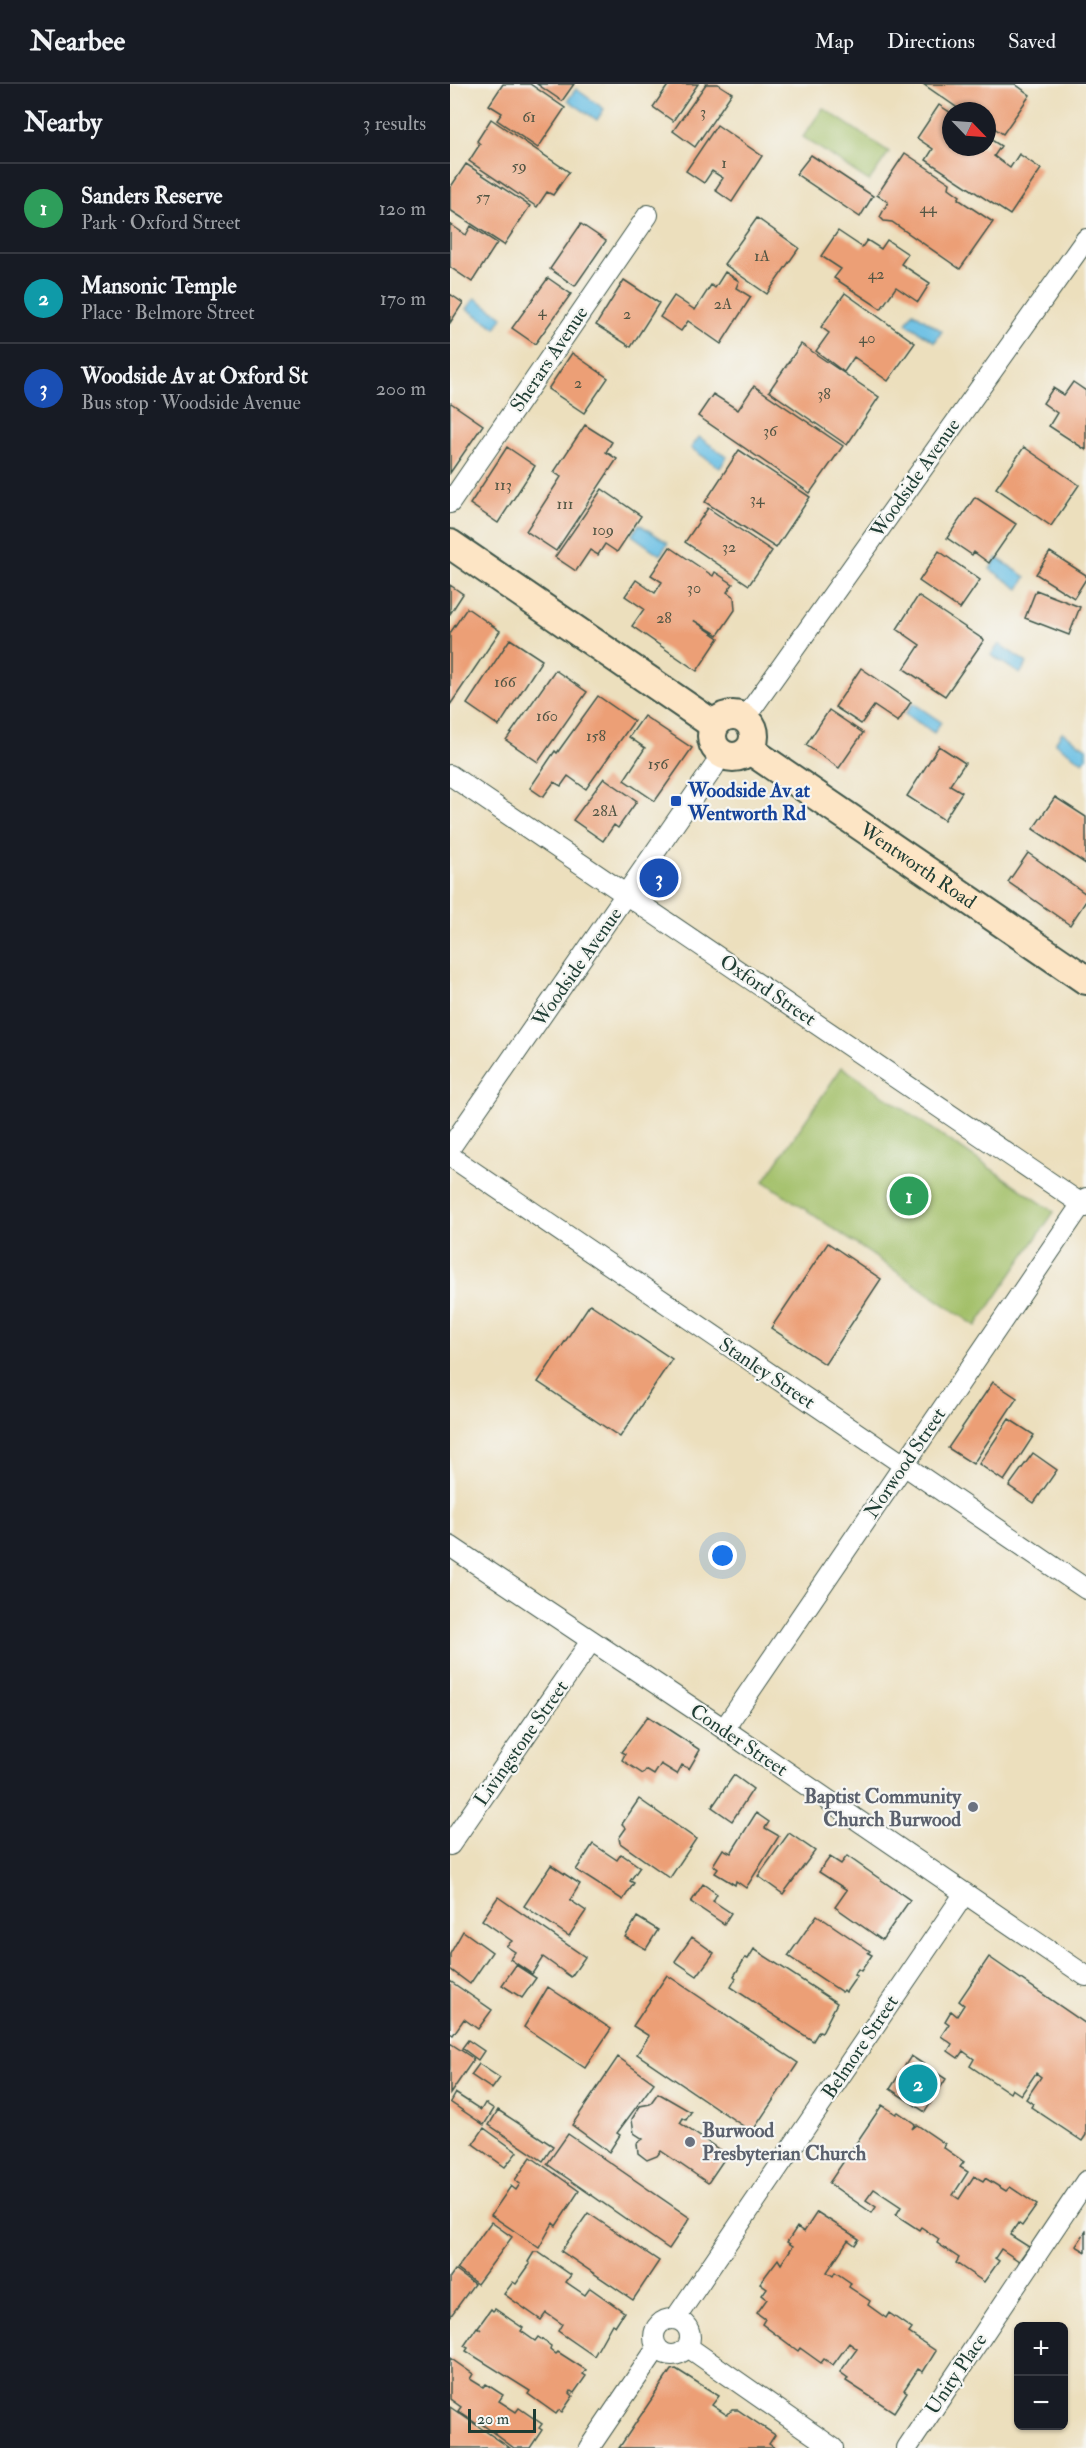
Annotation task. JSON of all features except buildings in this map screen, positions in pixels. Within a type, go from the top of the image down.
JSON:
[{"type":"street","name":"Sherars Avenue","points":[[450,503],[648,214]]},
{"type":"street","name":"Woodside Avenue","points":[[745,718],[1086,239]]},
{"type":"street","points":[[450,544],[714,725]]},
{"type":"street","points":[[731,714],[745,718],[754,729],[753,744],[750,750],[739,757],[732,758],[720,754],[713,744],[714,725],[731,714]]},
{"type":"street","name":"Wentworth Road","points":[[750,750],[1086,980]]},
{"type":"street","name":"Woodside Avenue","points":[[450,1148],[627,895],[720,754]]},
{"type":"street","name":"Oxford Street","points":[[450,775],[1085,1203]]},
{"type":"street","name":"Stanley Street","points":[[450,1156],[1086,1589]]},
{"type":"street","name":"Norwood Street","points":[[724,1729],[1085,1203]]},
{"type":"street","name":"Conder Street","points":[[450,1546],[724,1729],[1086,1976]]},
{"type":"street","name":"Livingstone Street","points":[[450,1845],[591,1641]]},
{"type":"street","name":"Belmore Street","points":[[675,2319],[965,1893]]},
{"type":"street","name":"Unity Place","points":[[907,2448],[1086,2181]]},
{"type":"street","points":[[675,2319],[681,2321],[689,2330],[688,2347],[683,2352],[667,2355],[657,2348],[655,2331],[663,2321],[675,2319]]},
{"type":"street","points":[[688,2347],[833,2448]]},
{"type":"street","points":[[589,2448],[657,2348]]},
{"type":"green space","points":[[823,108],[889,152],[869,181],[803,137]]},
{"type":"green space","points":[[842,1067],[1054,1212],[976,1326],[764,1181]]},
{"type":"water","points":[[576,89],[604,109],[597,120],[568,100]]},
{"type":"water","points":[[475,298],[503,317],[496,328],[467,309]]},
{"type":"water","points":[[913,312],[942,331],[935,342],[906,323]]},
{"type":"water","points":[[699,437],[727,457],[720,468],[691,448]]},
{"type":"water","points":[[639,524],[668,543],[660,555],[632,535]]},
{"type":"water","points":[[997,558],[1026,577],[1019,589],[990,569]]},
{"type":"water","points":[[999,644],[1027,663],[1020,674],[991,655]]},
{"type":"water","points":[[913,703],[941,722],[934,733],[905,714]]},
{"type":"water","points":[[1062,732],[1086,748],[1086,758],[1083,762],[1055,743]]},
{"type":"place","name":"Woodside Av at Wentworth Rd","points":[[676,801]]},
{"type":"place","name":"Woodside Av at Oxford St","points":[[659,878]]},
{"type":"place","name":"Sanders Reserve","points":[[909,1196]]},
{"type":"place","name":"Baptist Community Church Burwood","points":[[973,1807]]},
{"type":"place","name":"Mansonic Temple","points":[[918,2084]]},
{"type":"place","name":"Burwood Presbyterian Church","points":[[690,2142]]}]
